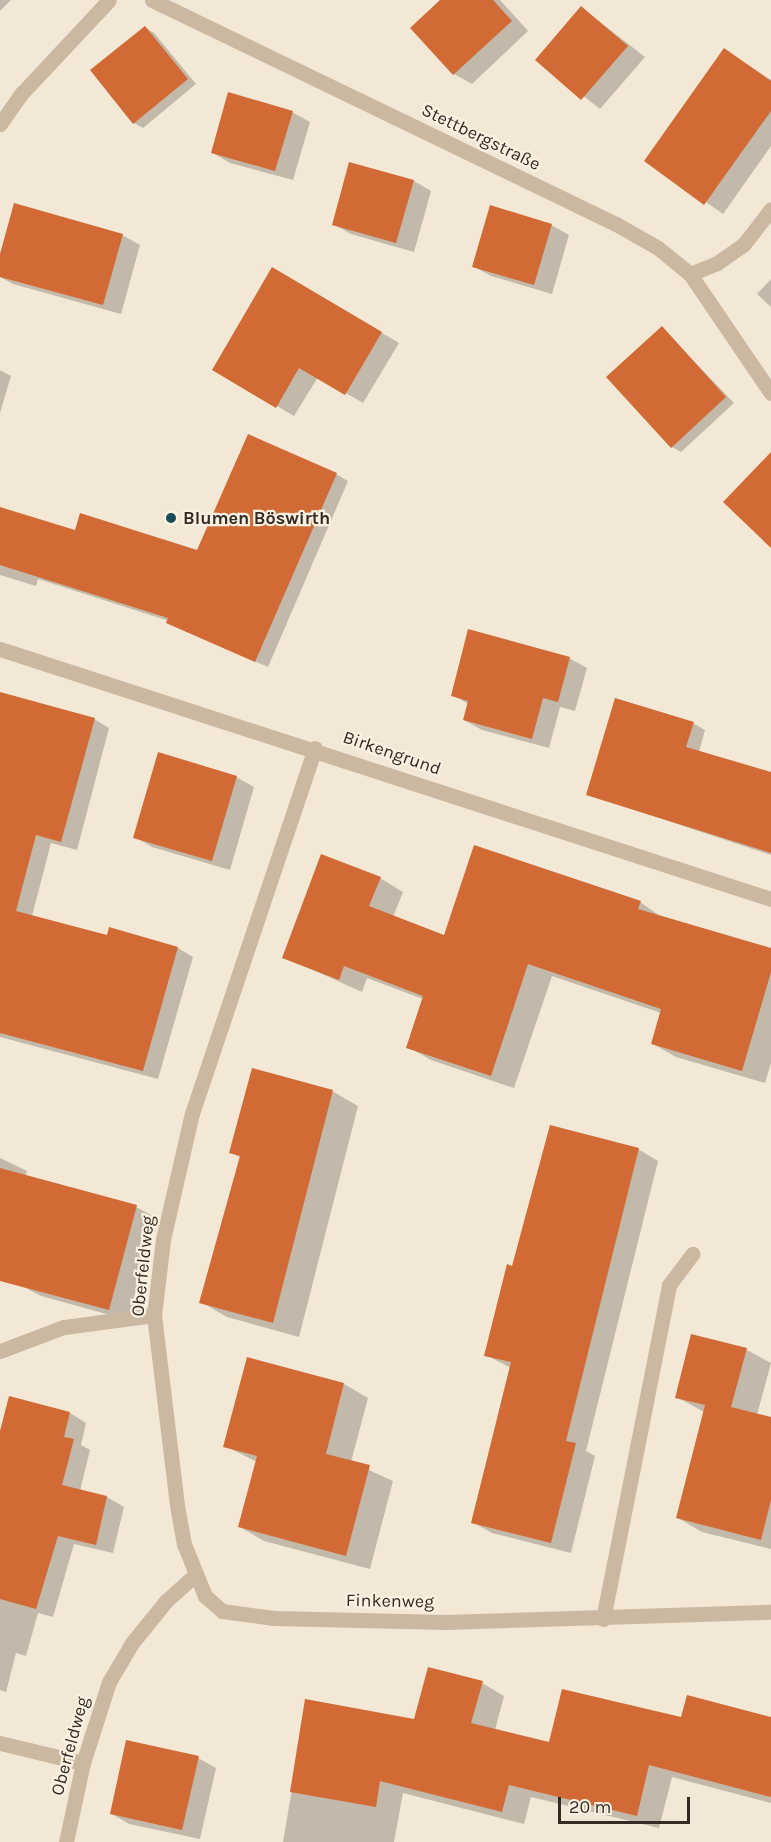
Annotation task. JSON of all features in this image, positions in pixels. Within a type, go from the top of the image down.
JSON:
[{"type":"street","points":[[0,123],[22,93],[109,0]]},
{"type":"street","name":"Stettbergstraße","points":[[152,0],[616,224],[658,248],[690,274],[771,393]]},
{"type":"street","points":[[690,274],[717,263],[744,244],[771,209]]},
{"type":"street","name":"Birkengrund","points":[[0,649],[315,748],[771,899]]},
{"type":"street","name":"Oberfeldweg","points":[[66,1842],[83,1763],[109,1682],[132,1642],[166,1601],[196,1574],[184,1544],[177,1505],[154,1315],[163,1240],[192,1113],[315,748]]},
{"type":"street","points":[[603,1619],[669,1286],[692,1254]]},
{"type":"street","points":[[0,1351],[64,1327],[154,1315]]},
{"type":"street","name":"Finkenweg","points":[[196,1574],[206,1596],[222,1611],[247,1617],[445,1622],[603,1619],[771,1612]]},
{"type":"street","points":[[0,1743],[83,1763]]},
{"type":"building","points":[[440,0],[493,0],[512,21],[453,75],[410,28]]},
{"type":"building","points":[[581,6],[628,46],[581,100],[535,60]]},
{"type":"building","points":[[145,26],[188,79],[133,124],[90,70]]},
{"type":"building","points":[[724,48],[771,81],[771,111],[704,205],[644,161]]},
{"type":"building","points":[[228,92],[293,111],[275,171],[211,153]]},
{"type":"building","points":[[349,162],[414,180],[396,243],[332,225]]},
{"type":"building","points":[[14,203],[123,234],[103,305],[0,277],[0,254]]},
{"type":"building","points":[[490,205],[552,224],[534,285],[472,267]]},
{"type":"building","points":[[272,267],[382,332],[345,395],[299,368],[276,408],[212,370]]},
{"type":"building","points":[[662,326],[726,397],[671,448],[606,377]]},
{"type":"building","points":[[248,434],[337,473],[255,662],[166,623],[168,618],[0,565],[0,507],[75,530],[80,513],[197,550]]},
{"type":"building","points":[[771,452],[771,548],[723,502]]},
{"type":"building","points":[[468,629],[570,657],[558,702],[543,698],[532,739],[463,720],[468,701],[451,696]]},
{"type":"building","points":[[0,692],[95,718],[61,842],[36,835],[16,911],[107,935],[109,927],[178,947],[143,1071],[0,1033]]},
{"type":"building","points":[[615,698],[694,722],[686,747],[771,772],[771,853],[586,795]]},
{"type":"building","points":[[158,752],[237,776],[212,861],[133,838]]},
{"type":"building","points":[[474,845],[641,901],[638,909],[771,948],[771,972],[742,1071],[651,1044],[661,1009],[528,964],[491,1076],[406,1048],[423,996],[344,966],[339,980],[282,958],[321,854],[381,877],[369,906],[444,935]]},
{"type":"building","points":[[252,1068],[333,1090],[273,1323],[199,1303],[240,1156],[229,1153]]},
{"type":"building","points":[[550,1125],[639,1148],[566,1441],[576,1443],[551,1543],[471,1523],[511,1362],[484,1356],[507,1264],[512,1266]]},
{"type":"building","points":[[0,1168],[137,1205],[109,1310],[0,1281]]},
{"type":"building","points":[[691,1334],[747,1348],[731,1407],[771,1417],[771,1500],[761,1540],[676,1518],[705,1405],[675,1398]]},
{"type":"building","points":[[247,1357],[344,1383],[326,1454],[370,1465],[346,1556],[238,1527],[257,1456],[223,1447]]},
{"type":"building","points":[[9,1396],[70,1412],[64,1437],[74,1439],[62,1485],[107,1496],[96,1545],[58,1536],[36,1609],[0,1599],[0,1431]]},
{"type":"building","points":[[428,1667],[483,1681],[471,1723],[549,1742],[562,1689],[681,1717],[687,1695],[771,1717],[771,1797],[649,1765],[637,1816],[509,1785],[502,1812],[380,1781],[376,1807],[290,1792],[305,1699],[414,1719]]},
{"type":"building","points":[[126,1740],[199,1756],[182,1830],[110,1814]]},
{"type":"place","name":"Blumen Böswirth","points":[[171,518]]}]
